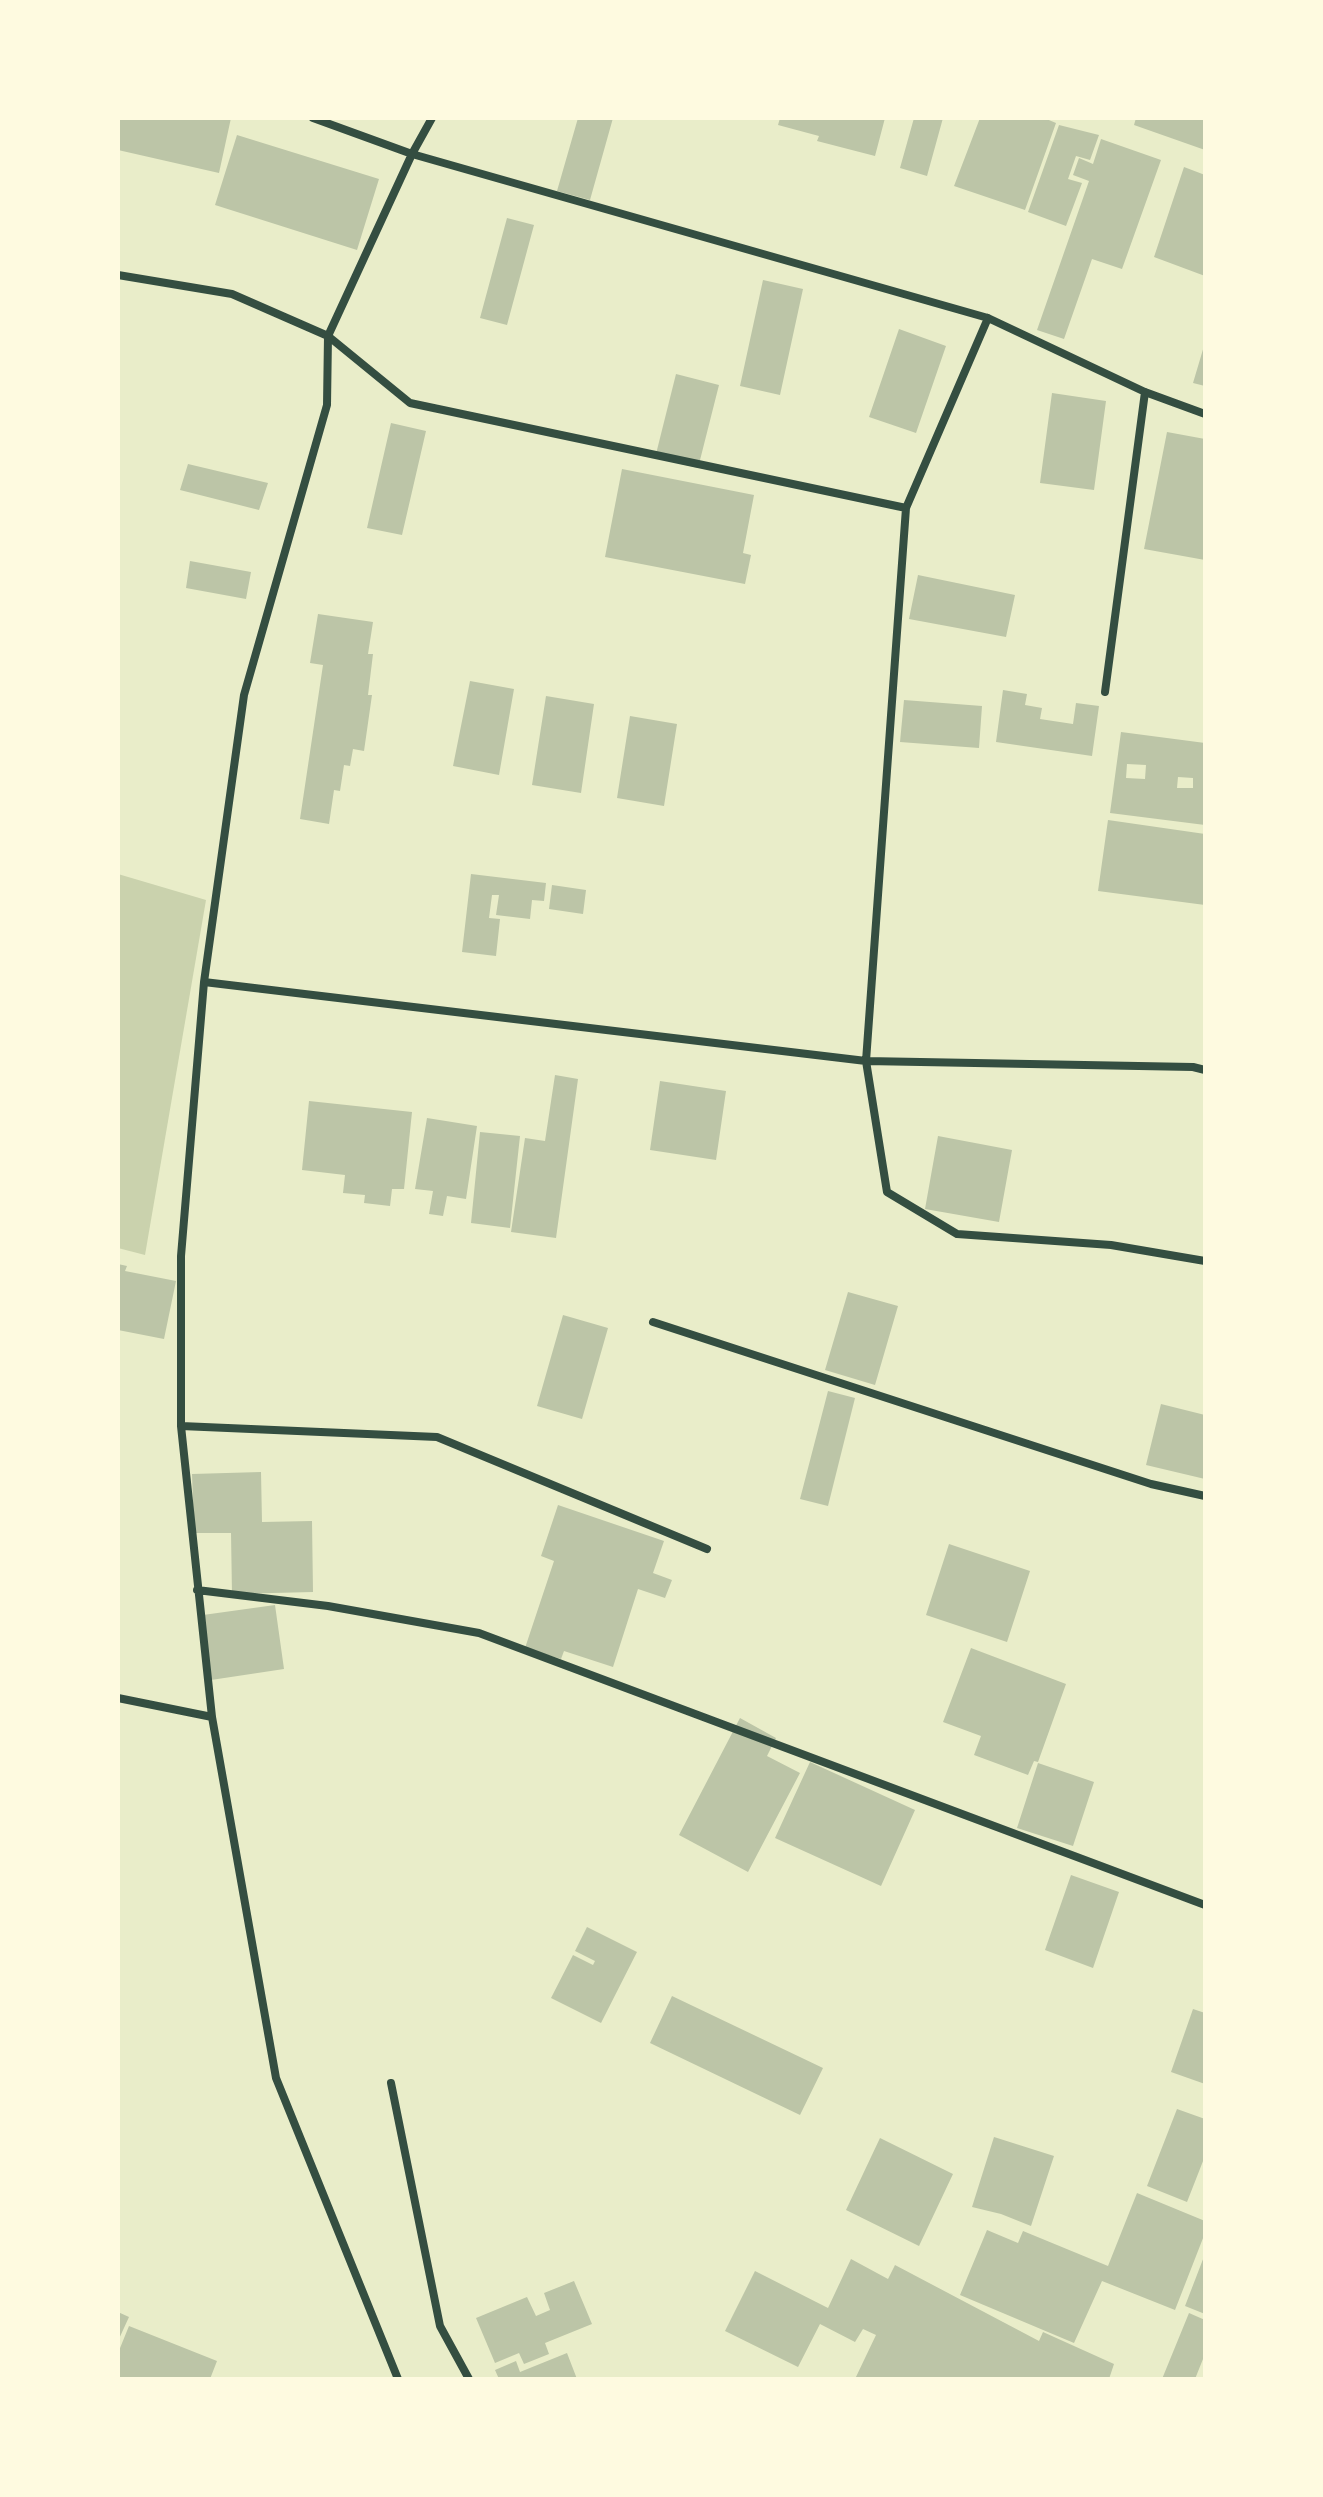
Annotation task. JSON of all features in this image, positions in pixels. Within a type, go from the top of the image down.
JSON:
[{"type":"street","points":[[313,118],[412,154],[988,318],[1145,392],[1205,414]]},
{"type":"street","points":[[398,2379],[276,2078],[212,1717],[197,1590],[181,1426],[181,1256],[204,982],[244,695],[327,405],[328,336],[412,154],[432,118]]},
{"type":"street","points":[[118,275],[232,294],[328,336],[410,403],[906,508]]},
{"type":"street","points":[[988,318],[906,508],[866,1061],[887,1192],[957,1234],[1111,1245],[1205,1261]]},
{"type":"street","points":[[1105,692],[1145,392]]},
{"type":"street","points":[[204,982],[866,1061],[1193,1067],[1205,1070]]},
{"type":"street","points":[[653,1322],[1151,1484],[1205,1496]]},
{"type":"street","points":[[181,1426],[437,1437],[707,1549]]},
{"type":"street","points":[[197,1590],[328,1606],[479,1633],[1205,1905]]},
{"type":"street","points":[[118,1698],[212,1717]]},
{"type":"street","points":[[391,2083],[440,2326],[469,2379]]},
{"type":"green space","points":[[118,874],[206,900],[145,1255],[118,1248]]},
{"type":"building","points":[[119,118],[231,118],[219,173],[118,150]]},
{"type":"building","points":[[578,118],[613,118],[590,200],[557,191]]},
{"type":"building","points":[[780,118],[885,118],[875,156],[817,141],[819,136],[778,125]]},
{"type":"building","points":[[914,118],[943,118],[927,176],[900,168]]},
{"type":"building","points":[[980,118],[1044,118],[1056,123],[1025,210],[954,186]]},
{"type":"building","points":[[1136,118],[1205,118],[1205,150],[1134,125]]},
{"type":"building","points":[[1059,125],[1099,135],[1090,160],[1076,156],[1068,179],[1082,183],[1066,226],[1028,212]]},
{"type":"building","points":[[237,135],[379,179],[357,250],[215,205]]},
{"type":"building","points":[[1101,139],[1161,160],[1122,269],[1092,259],[1064,339],[1037,330],[1089,181],[1073,175],[1079,158],[1093,164]]},
{"type":"building","points":[[1184,167],[1205,175],[1205,276],[1154,257]]},
{"type":"building","points":[[507,218],[534,225],[507,325],[480,318]]},
{"type":"building","points":[[763,280],[803,289],[780,395],[740,386]]},
{"type":"building","points":[[899,329],[946,346],[916,433],[869,417]]},
{"type":"building","points":[[1205,346],[1205,386],[1193,383]]},
{"type":"building","points":[[676,374],[719,385],[698,468],[655,458]]},
{"type":"building","points":[[1052,393],[1106,401],[1094,490],[1040,483]]},
{"type":"building","points":[[391,423],[426,431],[402,535],[367,528]]},
{"type":"building","points":[[1167,432],[1205,439],[1205,560],[1144,549]]},
{"type":"building","points":[[188,464],[268,483],[259,510],[180,490]]},
{"type":"building","points":[[622,469],[754,495],[743,553],[751,555],[745,584],[605,557]]},
{"type":"building","points":[[190,561],[251,572],[246,599],[186,588]]},
{"type":"building","points":[[918,575],[1015,595],[1006,637],[909,619]]},
{"type":"building","points":[[318,614],[373,622],[368,654],[373,654],[368,695],[372,695],[364,751],[353,749],[350,766],[344,765],[340,791],[334,790],[329,824],[300,819],[323,665],[310,663]]},
{"type":"building","points":[[470,681],[514,689],[499,775],[453,766]]},
{"type":"building","points":[[1003,690],[1027,694],[1025,705],[1042,708],[1040,719],[1073,724],[1076,703],[1099,706],[1092,756],[996,742]]},
{"type":"building","points":[[546,696],[594,704],[581,793],[532,785]]},
{"type":"building","points":[[904,700],[982,706],[979,748],[900,742]]},
{"type":"building","points":[[630,716],[677,724],[664,806],[617,798]]},
{"type":"building","points":[[1121,732],[1205,743],[1205,825],[1110,813]],"holes":[[[1127,764],[1146,765],[1145,779],[1126,778]],[[1178,777],[1193,778],[1193,788],[1177,788]]]},
{"type":"building","points":[[1108,820],[1205,834],[1205,905],[1098,891]]},
{"type":"building","points":[[471,874],[546,883],[544,901],[532,900],[530,919],[496,915],[499,895],[492,895],[489,918],[500,919],[496,956],[462,952]]},
{"type":"building","points":[[552,885],[586,890],[583,914],[549,909]]},
{"type":"building","points":[[555,1075],[578,1079],[556,1238],[511,1232],[525,1138],[545,1141]]},
{"type":"building","points":[[660,1081],[726,1091],[716,1160],[650,1150]]},
{"type":"building","points":[[309,1101],[412,1112],[404,1189],[392,1189],[390,1206],[364,1203],[365,1195],[343,1193],[345,1175],[302,1170]]},
{"type":"building","points":[[427,1118],[477,1126],[466,1199],[447,1196],[443,1216],[429,1214],[433,1191],[415,1189]]},
{"type":"building","points":[[480,1132],[520,1136],[510,1228],[471,1223]]},
{"type":"building","points":[[938,1136],[1012,1150],[999,1222],[925,1209]]},
{"type":"building","points":[[118,1264],[127,1266],[125,1271],[176,1281],[164,1339],[118,1330]]},
{"type":"building","points":[[848,1292],[898,1306],[875,1385],[825,1370]]},
{"type":"building","points":[[563,1315],[608,1328],[582,1419],[537,1406]]},
{"type":"building","points":[[828,1391],[855,1398],[828,1506],[800,1499]]},
{"type":"building","points":[[1161,1404],[1205,1415],[1205,1479],[1146,1465]]},
{"type":"building","points":[[261,1472],[262,1522],[312,1521],[313,1592],[232,1594],[231,1533],[194,1533],[192,1474]]},
{"type":"building","points":[[558,1505],[664,1541],[653,1573],[672,1580],[665,1598],[638,1589],[613,1667],[564,1651],[561,1659],[525,1648],[554,1561],[541,1556]]},
{"type":"building","points":[[949,1544],[1030,1571],[1007,1642],[926,1615]]},
{"type":"building","points":[[275,1605],[284,1669],[211,1680],[203,1615]]},
{"type":"building","points":[[971,1648],[1066,1684],[1038,1762],[1034,1761],[1028,1775],[974,1755],[981,1736],[943,1722]]},
{"type":"building","points":[[740,1718],[776,1738],[767,1756],[800,1773],[748,1872],[679,1835]]},
{"type":"building","points":[[810,1762],[915,1810],[881,1886],[775,1838]]},
{"type":"building","points":[[1038,1763],[1094,1782],[1073,1846],[1017,1828]]},
{"type":"building","points":[[1071,1875],[1119,1892],[1093,1968],[1045,1950]]},
{"type":"building","points":[[587,1927],[637,1952],[601,2023],[551,1998],[573,1955],[593,1965],[595,1961],[575,1951]]},
{"type":"building","points":[[672,1996],[823,2068],[800,2115],[650,2043]]},
{"type":"building","points":[[1193,2009],[1205,2013],[1205,2084],[1171,2072]]},
{"type":"building","points":[[1177,2109],[1205,2119],[1205,2156],[1187,2202],[1147,2186]]},
{"type":"building","points":[[994,2137],[1054,2156],[1031,2226],[972,2207]]},
{"type":"building","points":[[880,2138],[953,2174],[919,2246],[846,2210]]},
{"type":"building","points":[[1137,2193],[1205,2221],[1205,2233],[1175,2310],[1102,2281],[1074,2343],[960,2295],[987,2230],[1018,2243],[1023,2231],[1108,2266]]},
{"type":"building","points":[[1205,2254],[1205,2314],[1185,2306]]},
{"type":"building","points":[[851,2259],[888,2279],[895,2265],[1039,2341],[1043,2332],[1114,2364],[1109,2379],[855,2379],[876,2335],[863,2329],[855,2342],[820,2324],[798,2367],[725,2331],[755,2271],[828,2308]]},
{"type":"building","points":[[574,2281],[592,2324],[545,2343],[549,2354],[524,2364],[519,2353],[495,2363],[476,2318],[527,2297],[536,2316],[550,2310],[544,2293]]},
{"type":"building","points":[[118,2312],[129,2317],[118,2341]]},
{"type":"building","points":[[1189,2313],[1205,2320],[1205,2354],[1195,2379],[1162,2379]]},
{"type":"building","points":[[129,2326],[217,2361],[210,2379],[118,2379],[118,2353]]},
{"type":"building","points":[[567,2353],[577,2379],[499,2379],[495,2370],[516,2361],[520,2372]]}]
